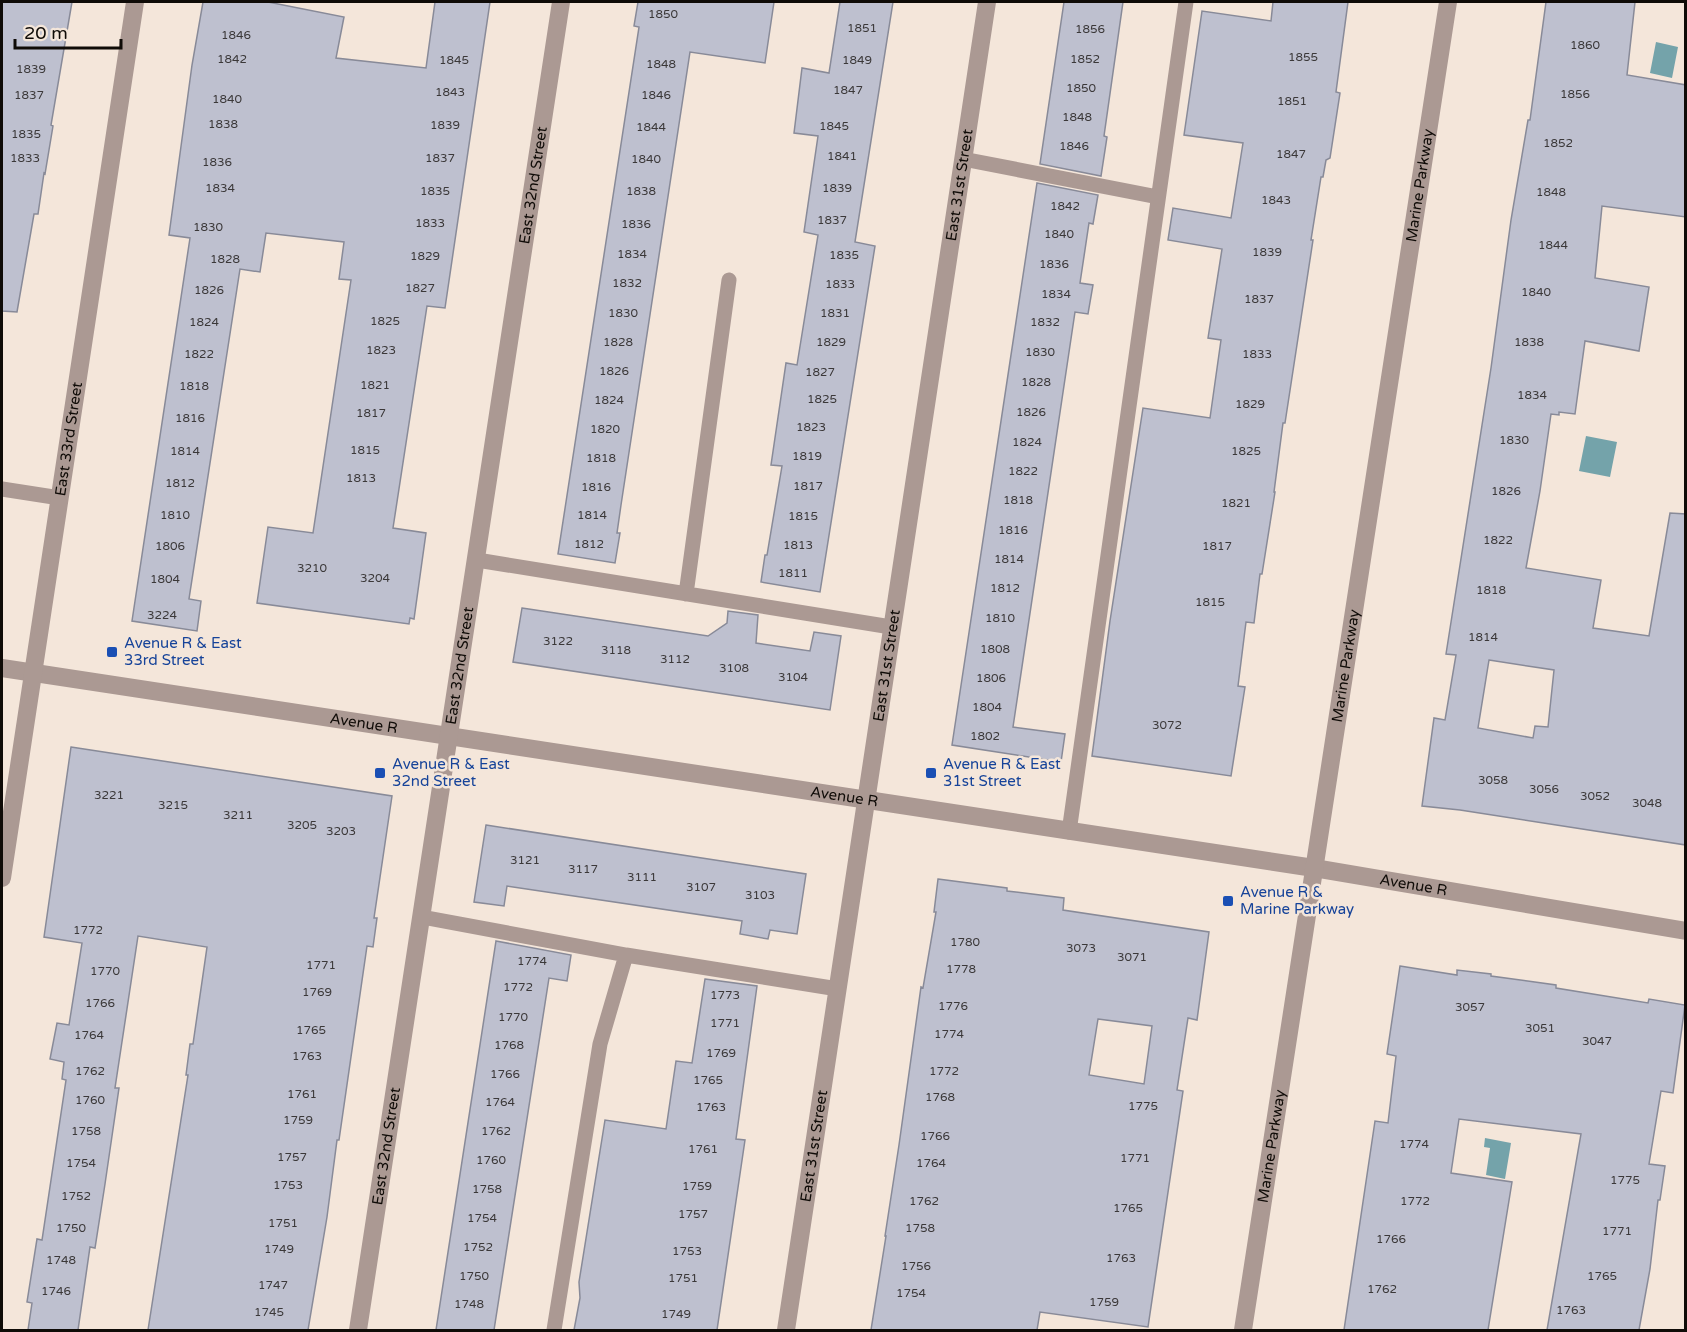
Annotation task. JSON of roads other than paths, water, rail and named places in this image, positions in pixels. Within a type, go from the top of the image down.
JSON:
[{"type":"street","name":"East 33rd Street","points":[[2,874],[135,2]]},
{"type":"street","name":"East 32nd Street","points":[[358,1330],[561,2]]},
{"type":"street","name":"East 31st Street","points":[[786,1330],[987,2]]},
{"type":"street","name":"Marine Parkway","points":[[1243,1330],[1448,2]]},
{"type":"street","name":"Avenue R","points":[[2,668],[1314,868],[1686,931]]},
{"type":"lane","points":[[1069,832],[1186,2]]},
{"type":"lane","points":[[963,159],[1158,197]]},
{"type":"lane","points":[[686,594],[729,280]]},
{"type":"lane","points":[[2,489],[60,498]]},
{"type":"lane","points":[[477,560],[891,627]]},
{"type":"lane","points":[[422,917],[626,955],[838,989]]},
{"type":"lane","points":[[554,1330],[600,1044],[626,955]]},
{"type":"water","points":[[1656,42],[1678,47],[1672,78],[1650,73]]},
{"type":"water","points":[[1586,436],[1617,442],[1610,477],[1579,471]]},
{"type":"water","points":[[1485,1138],[1511,1143],[1505,1179],[1486,1175],[1490,1148],[1484,1147]]},
{"type":"place","name":"Avenue R & East 33rd Street","points":[[112,652]]},
{"type":"place","name":"Avenue R & East 32nd Street","points":[[380,773]]},
{"type":"place","name":"Avenue R & East 31st Street","points":[[931,773]]},
{"type":"place","name":"Avenue R & Marine Parkway","points":[[1228,901]]}]
